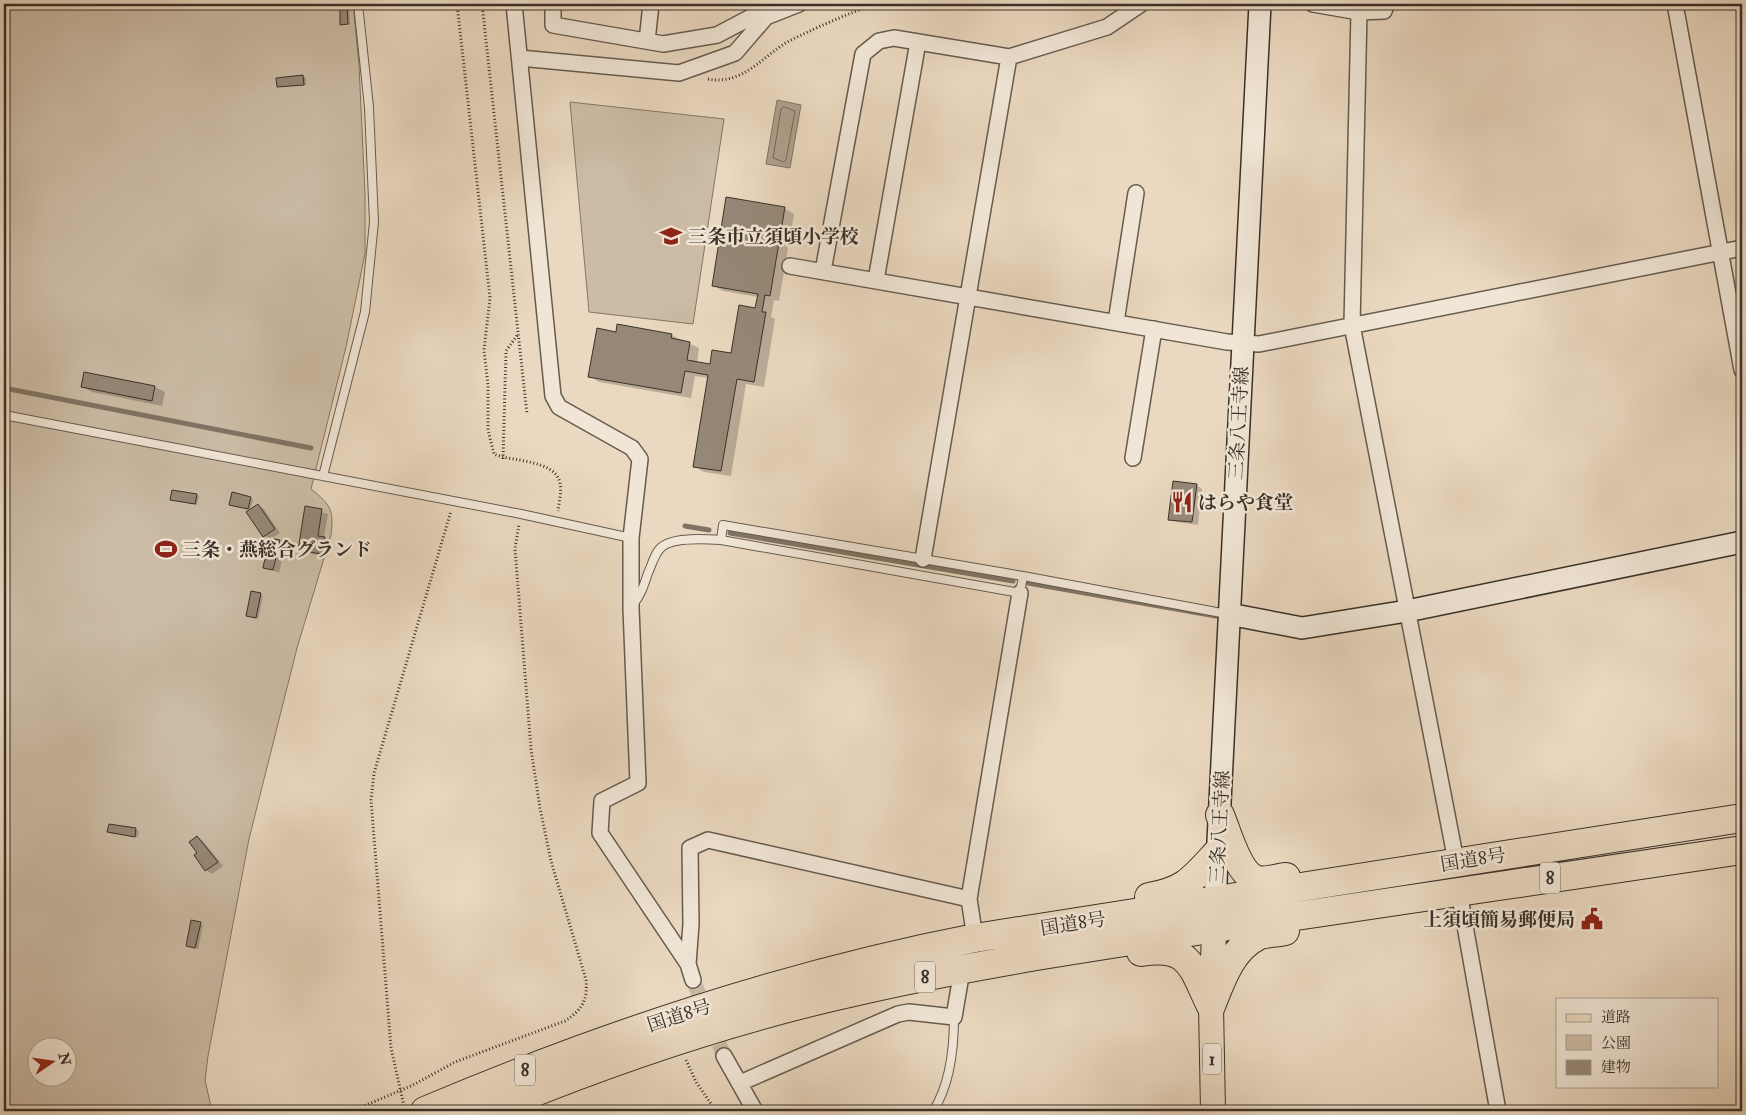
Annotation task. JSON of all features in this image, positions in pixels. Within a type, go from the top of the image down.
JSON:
[{"type":"highway","points":[[1220,815],[1235,855],[1242,867],[1255,879],[1266,880],[1337,868],[1388,874]]},
{"type":"highway","name":"国道8号","points":[[488,1111],[562,1081],[635,1042],[723,1000],[917,949],[975,938],[1388,874],[1456,861],[1742,818]]},
{"type":"highway","name":"国道8号","points":[[424,1111],[507,1077],[635,1042],[729,1025],[861,990],[1052,954],[1214,928],[1742,850]]},
{"type":"highway","points":[[1085,921],[1101,906],[1171,893],[1183,888],[1217,853]]},
{"type":"highway","points":[[1210,1006],[1229,964],[1240,950],[1258,936],[1332,922],[1358,907]]},
{"type":"highway","points":[[1052,954],[1076,962],[1162,948],[1170,950],[1189,963],[1197,975],[1210,1006]]},
{"type":"main road","name":"三条八王寺線","points":[[1215,902],[1260,4]]},
{"type":"main road","points":[[1228,614],[1302,628],[1407,612],[1742,542]]},
{"type":"main road","name":"1","points":[[1213,1111],[1210,1006],[1215,902]]},
{"type":"street","points":[[514,4],[553,396],[559,407],[632,448],[640,458],[631,538],[631,608],[638,783],[602,801],[600,832],[688,964],[693,980]]},
{"type":"street","points":[[553,4],[553,25],[663,44],[717,35],[759,12],[799,4]]},
{"type":"street","points":[[647,42],[651,4]]},
{"type":"street","points":[[824,271],[863,54],[879,41],[894,38],[1009,57],[1107,27],[1141,4]]},
{"type":"street","points":[[1313,4],[1359,12],[1384,11],[1387,4]]},
{"type":"street","points":[[1675,4],[1742,370]]},
{"type":"street","points":[[520,58],[679,73],[735,53],[759,12]]},
{"type":"street","points":[[1359,12],[1352,325],[1456,861]]},
{"type":"street","points":[[876,280],[918,42]]},
{"type":"street","points":[[923,559],[1009,57]]},
{"type":"street","points":[[1116,322],[1136,193]]},
{"type":"street","points":[[790,266],[1242,344],[1259,344],[1742,248]]},
{"type":"street","points":[[1133,458],[1154,329]]},
{"type":"street","points":[[975,938],[969,898],[1020,593]]},
{"type":"street","points":[[688,964],[691,924],[690,848],[708,840],[969,898]]},
{"type":"street","points":[[1459,892],[1498,1111]]},
{"type":"street","points":[[740,1083],[898,1014],[909,1012],[954,1017],[962,970]]},
{"type":"street","points":[[724,1056],[755,1111]]},
{"type":"lane","points":[[323,476],[365,312],[374,222],[369,107],[358,4]]},
{"type":"lane","points":[[4,415],[521,514],[631,538]]},
{"type":"lane","points":[[721,540],[723,525],[1023,576],[1228,614]]},
{"type":"lane","points":[[631,608],[642,594],[656,553],[663,546],[682,540],[721,540],[1020,593],[1023,576]]},
{"type":"lane","points":[[933,1111],[942,1097],[950,1056],[954,1017]]},
{"type":"path","points":[[457,4],[490,298],[484,350],[488,384],[488,430],[494,454],[503,459],[532,462],[548,469],[557,477],[560,483],[558,522]]},
{"type":"path","points":[[482,4],[526,414]]},
{"type":"path","points":[[679,73],[719,81],[741,76],[790,40],[875,4]]},
{"type":"path","points":[[503,459],[506,351],[518,334]]},
{"type":"path","points":[[406,1111],[391,1048],[371,800],[374,773],[454,501]]},
{"type":"path","points":[[352,1111],[401,1090],[455,1062],[565,1022],[576,1014],[584,1004],[587,992],[583,964],[551,861],[540,808],[531,749],[515,549],[521,514]]},
{"type":"path","points":[[686,1054],[687,1064],[696,1082],[716,1111]]},
{"type":"green space","name":"三条・燕総合グランド","points":[[4,4],[353,4],[359,65],[365,194],[365,254],[346,347],[311,489],[323,499],[330,509],[332,520],[331,535],[297,648],[249,839],[208,1056],[205,1080],[212,1111],[4,1111]]},
{"type":"green space","points":[[570,102],[724,119],[693,324],[589,312]]},
{"type":"water","points":[[777,100],[801,105],[790,168],[766,164]]},
{"type":"building","points":[[340,4],[347,4],[348,24],[340,25]]},
{"type":"building","points":[[303,75],[304,85],[277,87],[276,78]]},
{"type":"building","points":[[726,197],[785,207],[770,296],[765,295],[762,312],[766,312],[754,382],[737,379],[721,471],[693,467],[708,375],[685,371],[681,393],[588,377],[597,328],[616,332],[617,324],[672,334],[671,338],[690,342],[687,360],[710,364],[712,350],[731,353],[739,305],[755,308],[758,294],[712,286]]},
{"type":"building","points":[[84,372],[155,386],[152,401],[81,387]]},
{"type":"building","name":"はらや食堂","points":[[1173,481],[1197,484],[1192,522],[1168,520]]},
{"type":"building","points":[[172,490],[197,494],[195,504],[170,500]]},
{"type":"building","points":[[232,492],[251,497],[248,509],[229,505]]},
{"type":"building","points":[[258,504],[275,529],[263,537],[246,512]]},
{"type":"building","points":[[305,506],[322,509],[318,536],[325,537],[322,554],[298,550]]},
{"type":"building","points":[[269,538],[280,540],[273,570],[263,568]]},
{"type":"building","points":[[251,591],[261,593],[256,618],[246,616]]},
{"type":"building","points":[[109,824],[136,828],[135,837],[107,832]]},
{"type":"building","points":[[197,836],[218,862],[205,871],[194,855],[197,853],[189,842]]},
{"type":"building","points":[[191,920],[201,922],[195,948],[186,946]]},
{"type":"waterway","points":[[4,388],[311,448]]},
{"type":"waterway","points":[[685,526],[709,530]]},
{"type":"waterway","points":[[730,533],[1013,581]]},
{"type":"waterway","points":[[1028,583],[1216,616]]},
{"type":"tunnel","points":[[693,980],[724,1056]]},
{"type":"place","name":"三条市立須頃小学校","points":[[671,236]]},
{"type":"place","name":"はらや食堂","points":[[1182,502]]},
{"type":"place","name":"三条・燕総合グランド","points":[[166,549]]},
{"type":"place","name":"上須頃簡易郵便局","points":[[1592,919]]}]
